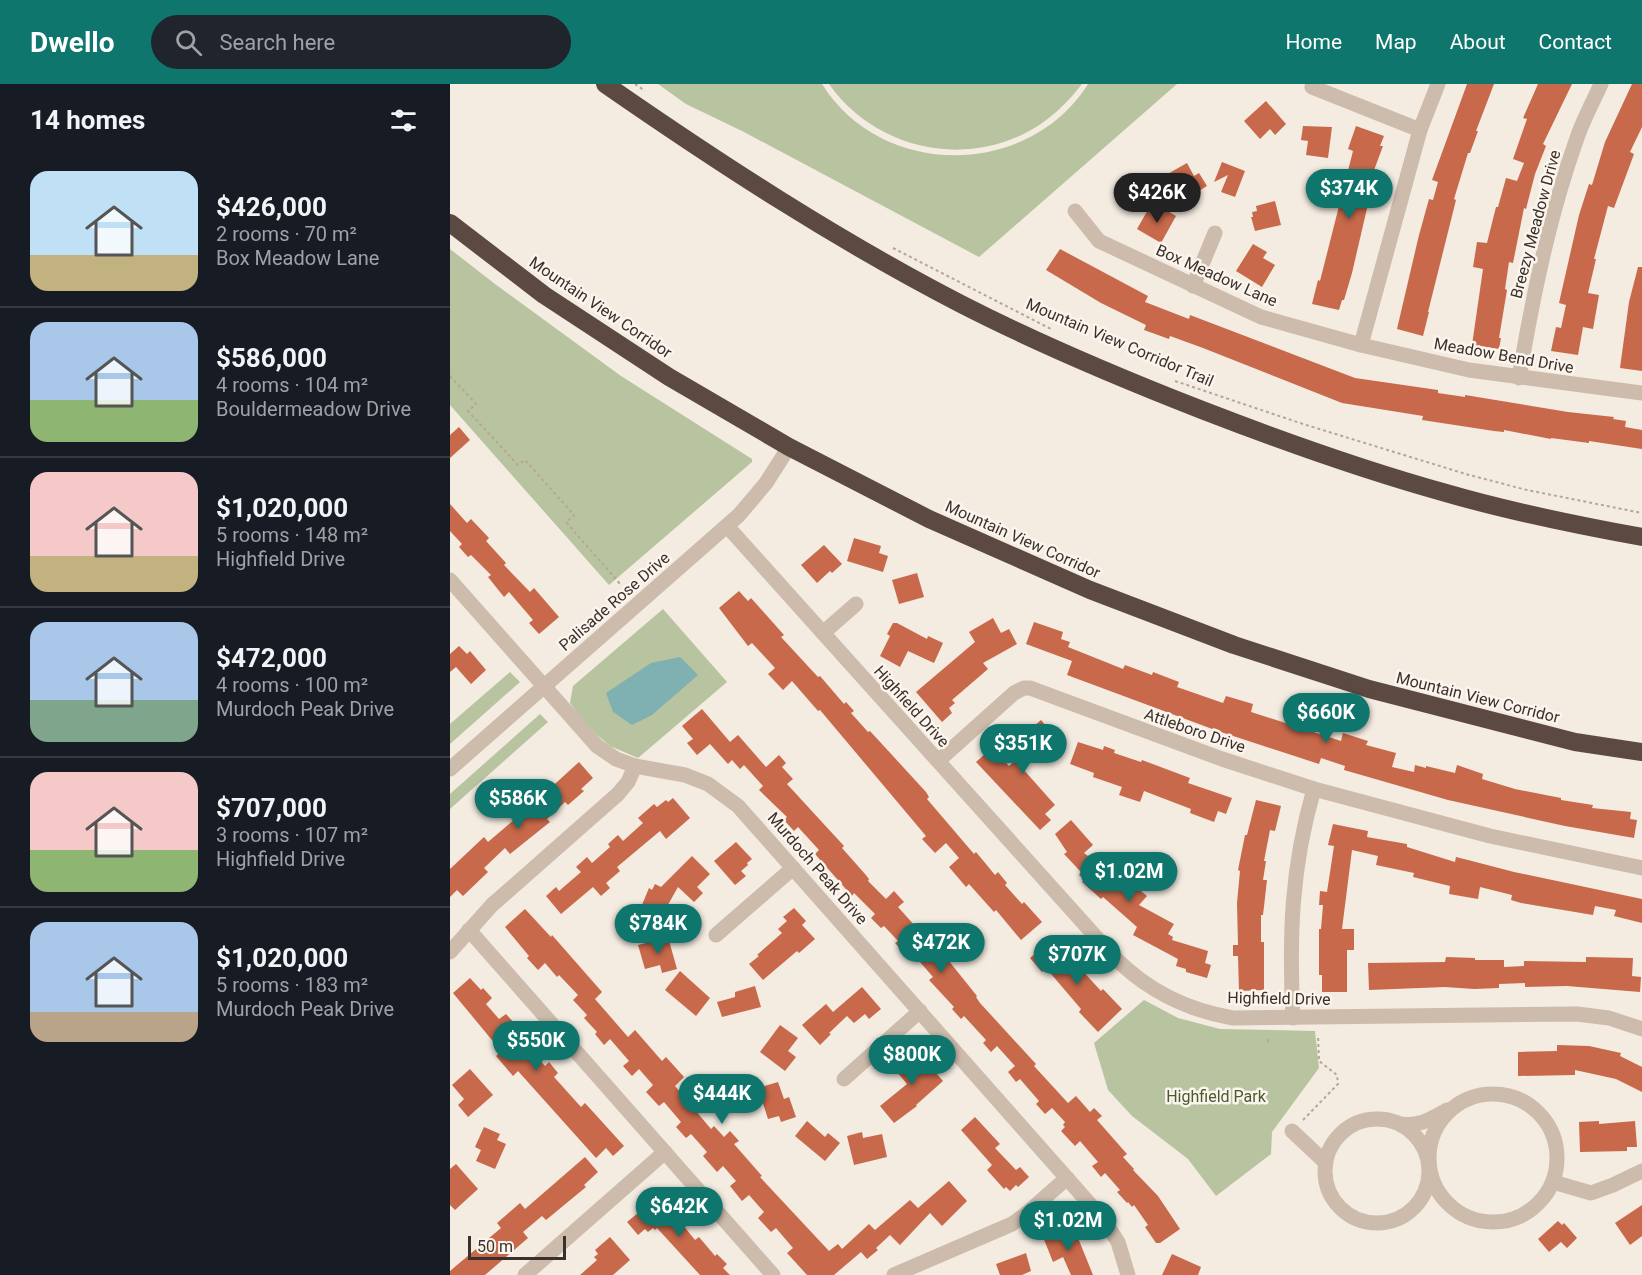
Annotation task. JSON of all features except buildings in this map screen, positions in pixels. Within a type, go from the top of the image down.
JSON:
[{"type":"highway","points":[[605,84],[831,232],[961,304],[1136,384],[1268,435],[1448,494],[1555,520],[1642,537]]},
{"type":"highway","name":"Mountain View Corridor","points":[[450,223],[544,295],[669,376],[789,447],[940,524],[1090,590],[1234,645],[1369,690],[1575,742],[1642,752]]},
{"type":"street","points":[[1361,345],[1420,130],[1438,84]]},
{"type":"street","name":"Breezy Meadow Drive","points":[[1519,378],[1533,293],[1554,210],[1577,136],[1601,84]]},
{"type":"street","points":[[1312,87],[1420,130]]},
{"type":"street","name":"Box Meadow Lane","points":[[1075,211],[1099,241],[1193,286],[1261,316],[1361,345]]},
{"type":"street","points":[[1193,286],[1215,233]]},
{"type":"street","name":"Meadow Bend Drive","points":[[1361,345],[1469,370],[1642,393]]},
{"type":"street","name":"Palisade Rose Drive","points":[[450,769],[727,526],[758,494],[789,447]]},
{"type":"street","name":"Highfield Drive","points":[[727,526],[1114,957],[1144,983],[1178,1003],[1215,1015],[1233,1018],[1577,1014],[1609,1018],[1642,1029]]},
{"type":"street","name":"Murdoch Peak Drive","points":[[453,590],[597,746],[616,759],[635,766],[685,775],[708,784],[719,790],[745,813],[1108,1226],[1121,1251],[1128,1275]]},
{"type":"street","points":[[823,633],[856,604]]},
{"type":"street","name":"Attleboro Drive","points":[[938,761],[1009,697],[1024,688],[1042,692],[1222,759],[1314,789],[1490,836],[1642,868]]},
{"type":"street","points":[[450,952],[492,905],[618,794],[628,782],[635,766]]},
{"type":"street","points":[[1293,1018],[1292,905],[1300,844],[1314,789]]},
{"type":"street","points":[[716,935],[793,868]]},
{"type":"street","points":[[468,930],[773,1275]]},
{"type":"street","points":[[844,1079],[920,1011]]},
{"type":"street","points":[[1400,1125],[1422,1124],[1460,1102],[1481,1094],[1499,1094],[1517,1099],[1535,1109],[1548,1124],[1555,1140],[1558,1156],[1553,1182],[1547,1194],[1526,1213],[1498,1222],[1471,1218],[1459,1212],[1438,1191],[1429,1165],[1424,1149],[1414,1135],[1400,1125],[1384,1119],[1367,1120],[1350,1126],[1337,1137],[1325,1162],[1327,1186],[1334,1202],[1346,1214],[1362,1222],[1379,1224],[1396,1220],[1411,1212],[1422,1198],[1428,1182],[1429,1165],[1430,1143],[1440,1123],[1460,1102]]},
{"type":"street","points":[[1292,1131],[1325,1162]]},
{"type":"street","points":[[525,1275],[665,1152]]},
{"type":"street","points":[[1553,1182],[1592,1193],[1642,1171]]},
{"type":"street","points":[[894,1275],[1012,1224],[1067,1178]]},
{"type":"street","points":[[1422,1198],[1435,1197],[1447,1202]]},
{"type":"path","points":[[635,84],[645,91]]},
{"type":"path","name":"Mountain View Corridor Trail","points":[[886,244],[1053,330]]},
{"type":"path","points":[[450,376],[476,404],[468,411],[518,465],[525,460],[574,515],[566,522],[621,585]]},
{"type":"path","name":"Mountain View Corridor Trail","points":[[1172,380],[1469,475],[1527,490],[1642,513]]},
{"type":"path","points":[[1292,1131],[1338,1084],[1337,1075],[1319,1061],[1318,1035]]},
{"type":"path","points":[[1268,1042],[1269,1036]]},
{"type":"green space","points":[[658,84],[822,84],[848,115],[881,138],[917,151],[955,155],[994,151],[1030,137],[1062,115],[1088,84],[1177,84],[979,257],[744,132],[686,104]]},
{"type":"green space","points":[[829,84],[1082,84],[1058,110],[1031,130],[1005,142],[977,148],[949,149],[921,146],[895,137],[870,124],[848,106]]},
{"type":"green space","points":[[450,249],[621,376],[752,459],[752,462],[609,585],[450,405]]},
{"type":"green space","points":[[663,609],[727,682],[638,758],[610,746],[587,726],[570,703],[573,686]]},
{"type":"green space","points":[[510,672],[520,682],[450,744],[450,724]]},
{"type":"green space","points":[[540,714],[548,722],[450,809],[450,794]]},
{"type":"green space","name":"Highfield Park","points":[[1144,1000],[1178,1018],[1220,1029],[1315,1031],[1319,1068],[1272,1132],[1271,1154],[1216,1196],[1188,1159],[1132,1116],[1108,1090],[1094,1043]]},
{"type":"water","points":[[680,657],[698,675],[652,715],[632,725],[613,712],[606,693],[651,663]]}]
